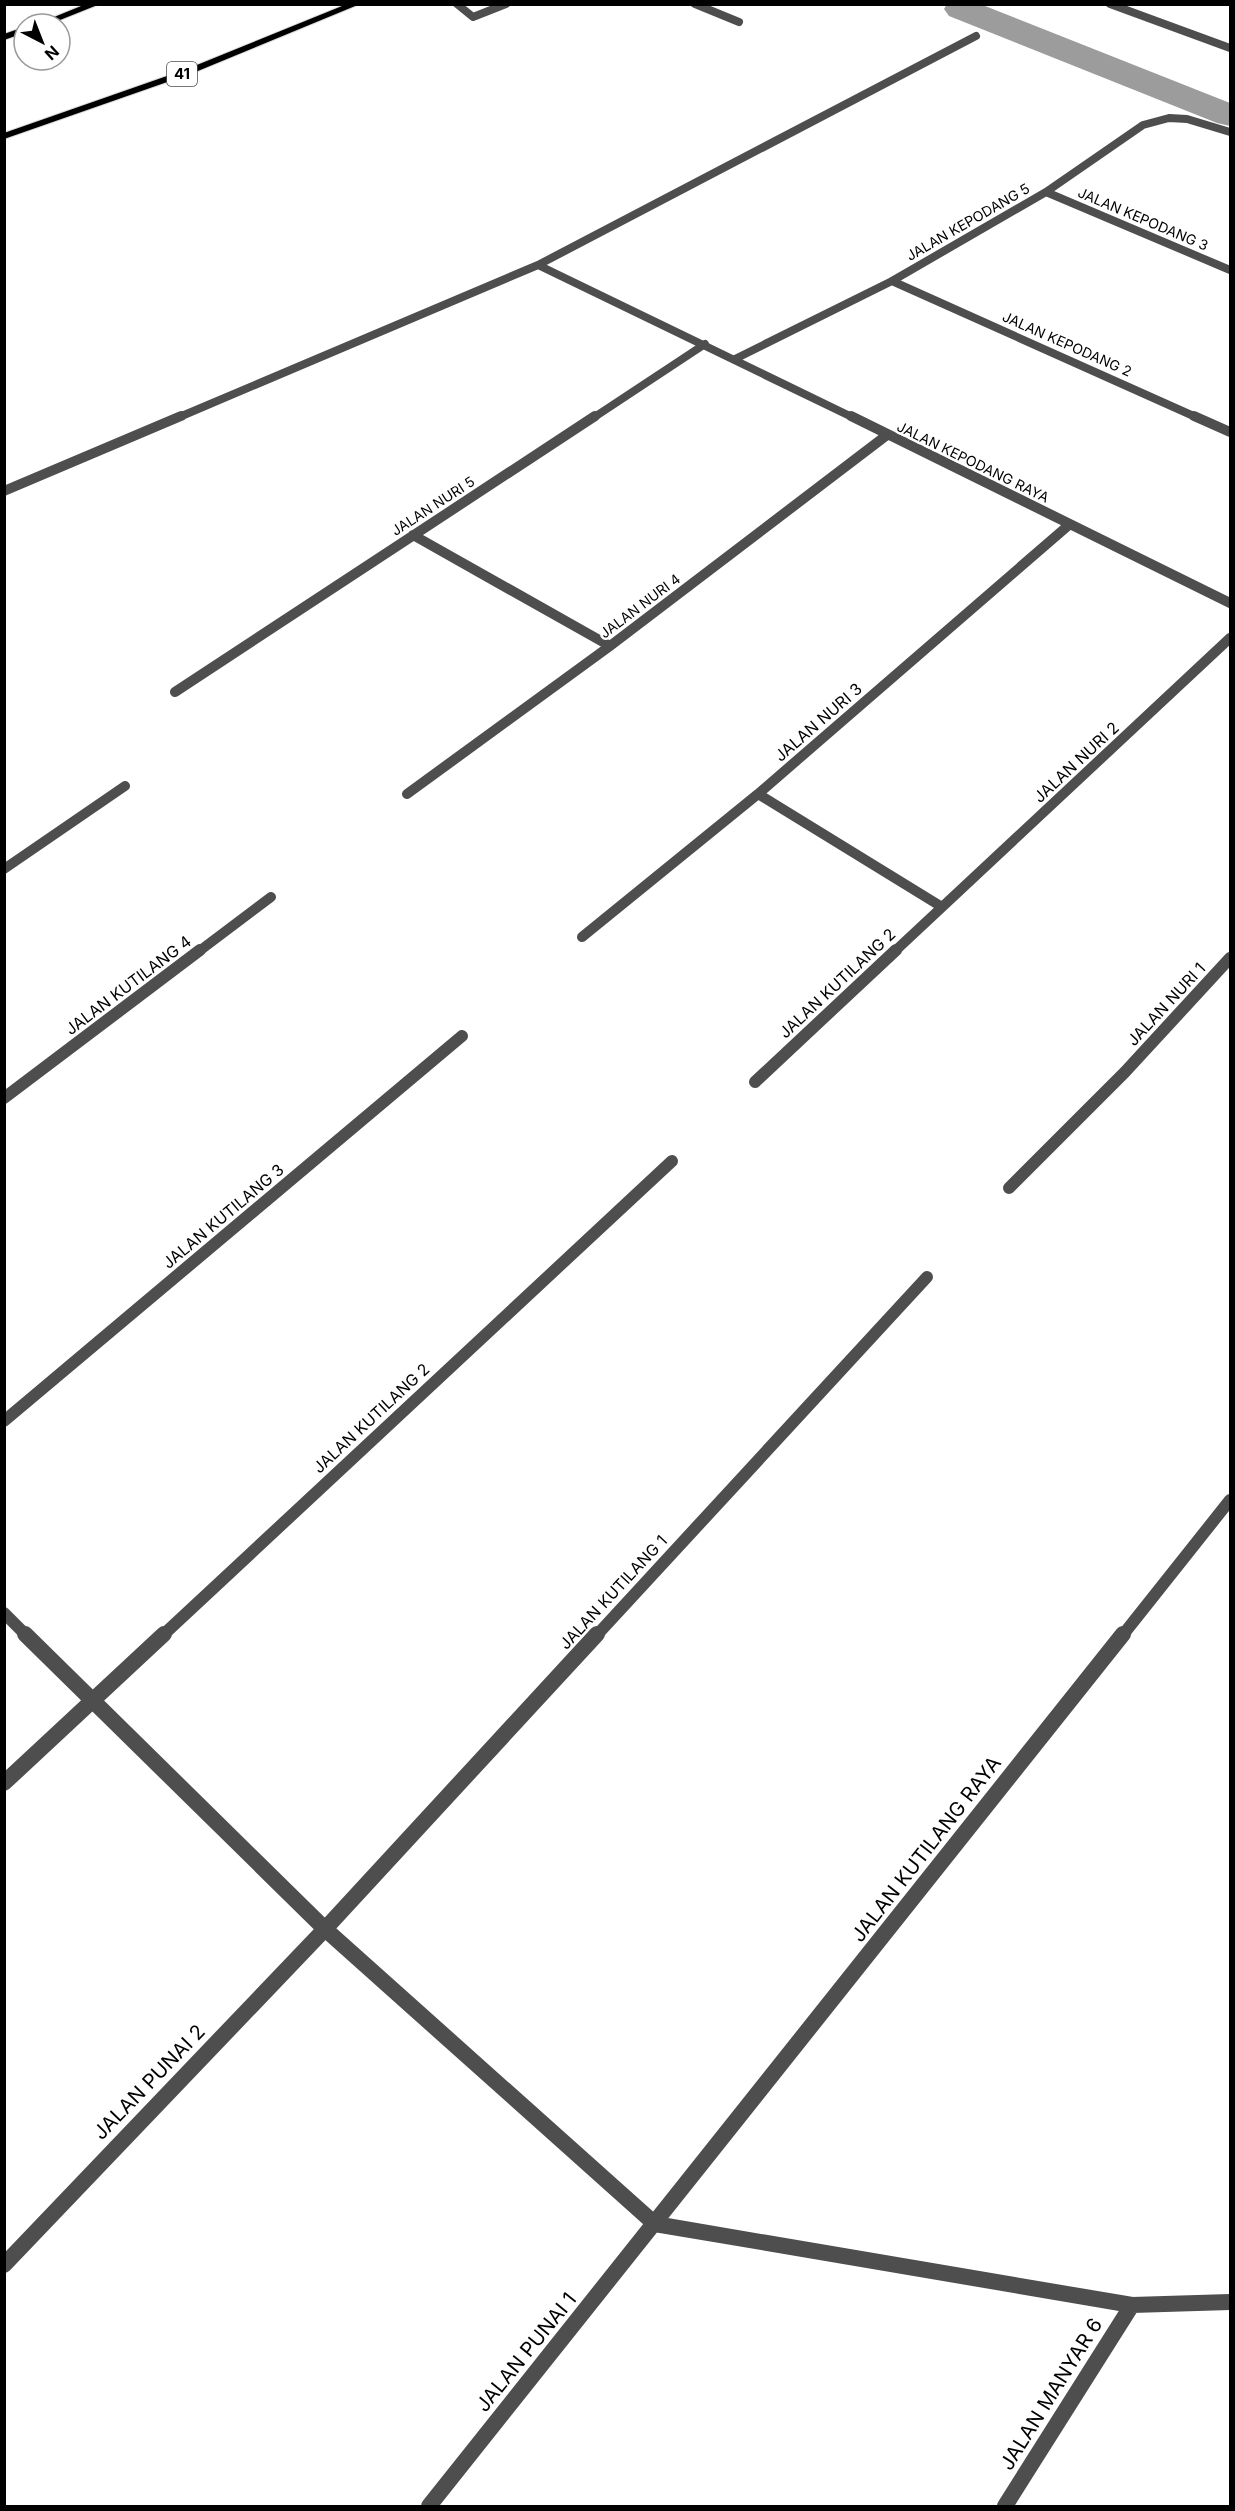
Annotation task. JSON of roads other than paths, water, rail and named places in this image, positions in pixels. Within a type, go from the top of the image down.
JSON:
[{"type":"highway","points":[[72,13],[96,4]]},
{"type":"highway","name":"41","points":[[4,136],[190,71],[356,4]]},
{"type":"street","points":[[457,4],[473,17],[506,4]]},
{"type":"street","points":[[695,4],[739,22]]},
{"type":"street","points":[[1110,4],[1230,48]]},
{"type":"street","points":[[4,491],[538,265],[976,36]]},
{"type":"street","name":"JALAN KEPODANG 5","points":[[735,359],[892,281],[1046,192],[1143,125],[1169,118],[1187,119],[1230,132]]},
{"type":"street","name":"JALAN KEPODANG 3","points":[[1046,192],[1230,270]]},
{"type":"street","name":"JALAN KEPODANG RAYA","points":[[538,265],[705,344],[1230,603]]},
{"type":"street","name":"JALAN KEPODANG 2","points":[[892,281],[1230,432]]},
{"type":"street","name":"JALAN NURI 5","points":[[175,692],[705,344]]},
{"type":"street","name":"JALAN NURI 4","points":[[407,794],[610,646],[887,435]]},
{"type":"street","name":"JALAN NURI 3","points":[[582,937],[758,794],[1070,524]]},
{"type":"street","points":[[413,535],[610,646]]},
{"type":"street","name":"JALAN NURI 2","points":[[942,907],[1230,638]]},
{"type":"street","points":[[4,869],[125,786]]},
{"type":"street","points":[[758,794],[942,907]]},
{"type":"street","name":"JALAN KUTILANG 4","points":[[4,1098],[271,897]]},
{"type":"street","name":"JALAN KUTILANG 2","points":[[754,1082],[942,907]]},
{"type":"street","name":"JALAN NURI 1","points":[[1009,1188],[1125,1072],[1230,958]]},
{"type":"street","name":"JALAN KUTILANG 3","points":[[4,1421],[462,1036]]},
{"type":"street","name":"JALAN KUTILANG 2","points":[[4,1783],[672,1161]]},
{"type":"street","name":"JALAN KUTILANG 1","points":[[325,1929],[927,1277]]},
{"type":"street","name":"JALAN KUTILANG RAYA","points":[[655,2224],[1230,1500]]},
{"type":"street","points":[[4,1613],[325,1929],[655,2224],[1132,2305],[1230,2302]]},
{"type":"street","name":"JALAN PUNAI 2","points":[[4,2265],[325,1929]]},
{"type":"street","name":"JALAN PUNAI 1","points":[[429,2506],[655,2224]]},
{"type":"street","name":"JALAN MANYAR 6","points":[[1005,2506],[1132,2305]]},
{"type":"waterway","points":[[961,9],[1230,115]]}]
